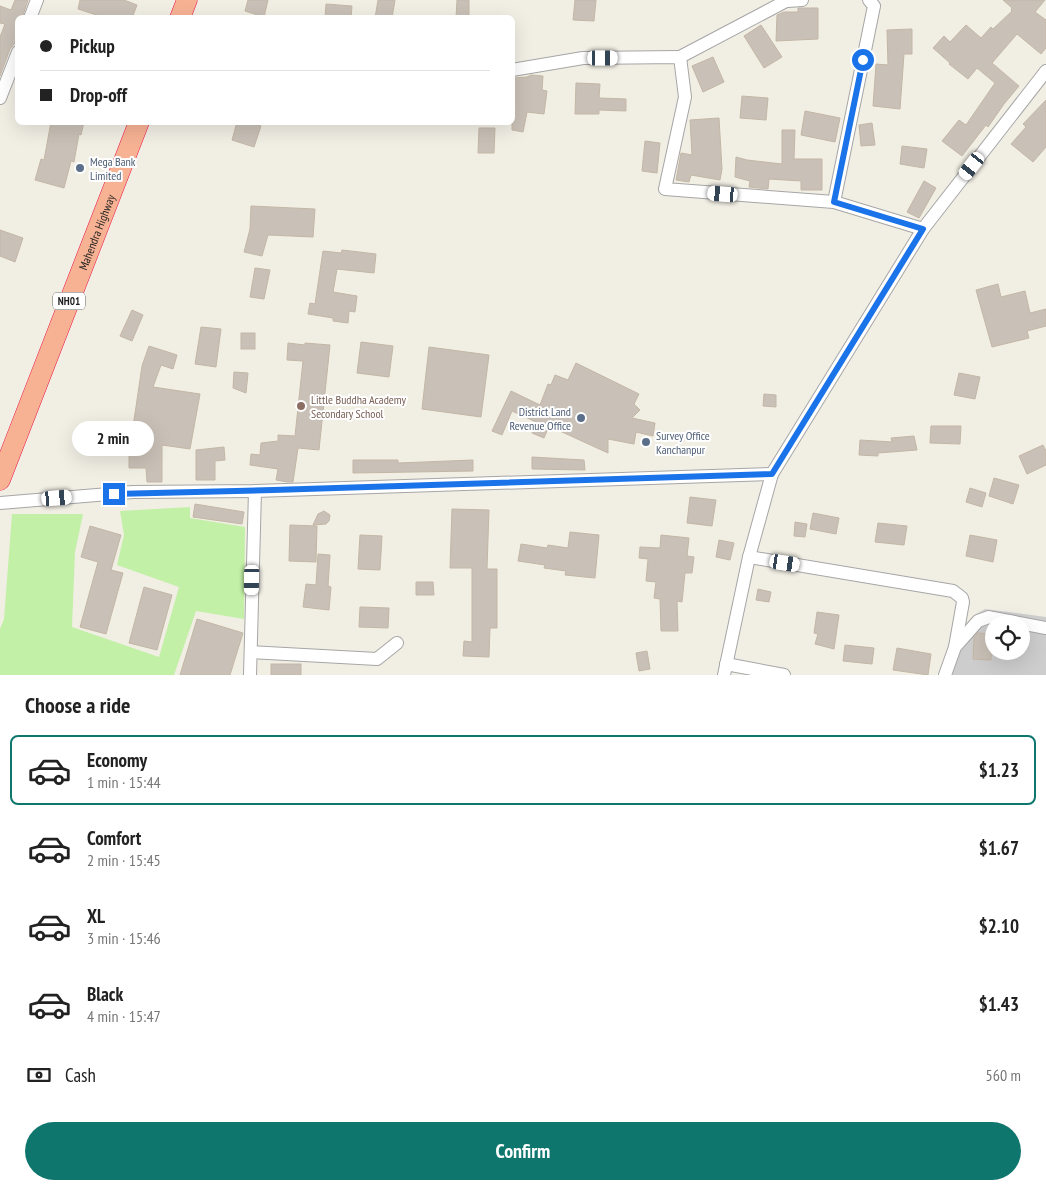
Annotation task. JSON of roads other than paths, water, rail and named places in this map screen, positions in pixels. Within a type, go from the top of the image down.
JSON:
[{"type":"highway","points":[[181,15],[187,0]]},
{"type":"highway","name":"Mahendra Highway","points":[[0,480],[138,125]]},
{"type":"street","points":[[31,15],[37,0]]},
{"type":"street","points":[[515,70],[584,58],[680,57],[788,0],[802,0]]},
{"type":"street","points":[[834,202],[874,6],[869,0]]},
{"type":"street","points":[[680,57],[685,98],[665,189],[834,202],[923,229]]},
{"type":"street","points":[[0,98],[15,60]]},
{"type":"street","points":[[784,675],[725,670],[749,557],[772,474],[923,229],[1046,71]]},
{"type":"street","points":[[0,503],[132,492],[255,491],[772,474]]},
{"type":"street","points":[[250,675],[255,491]]},
{"type":"street","points":[[749,557],[953,591],[962,598],[963,602],[955,647],[945,675]]},
{"type":"street","points":[[955,647],[978,622],[989,617],[1046,628]]},
{"type":"street","points":[[250,652],[378,659],[397,643]]},
{"type":"place","name":"Mega Bank Limited","points":[[80,168]]},
{"type":"place","name":"Little Buddha Academy Secondary School","points":[[301,406]]},
{"type":"place","name":"District Land Revenue Office","points":[[581,418]]},
{"type":"place","name":"Survey Office Kanchanpur","points":[[646,442]]}]
